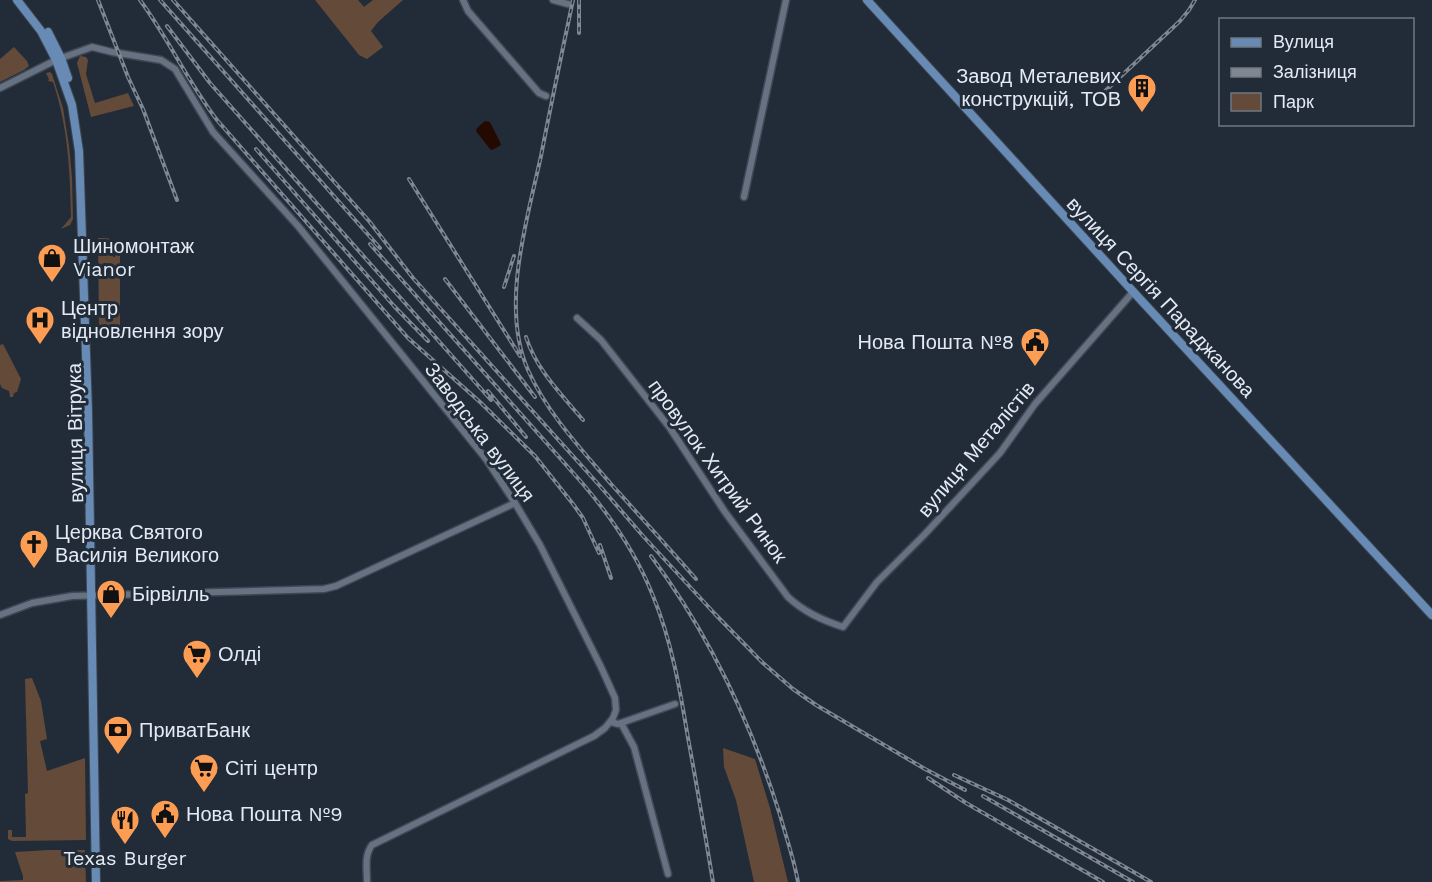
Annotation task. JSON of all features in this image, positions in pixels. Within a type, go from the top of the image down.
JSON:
[{"type":"main road","points":[[17,0],[59,59]]},
{"type":"main road","points":[[23,0],[50,34],[59,59]]},
{"type":"main road","name":"вулиця Сергія Параджанова","points":[[870,1],[1133,292],[1432,615]]},
{"type":"main road","name":"вулиця Вітрука","points":[[59,59],[76,104],[85,169],[99,882]]},
{"type":"street","points":[[463,0],[468,11],[539,93],[546,96]]},
{"type":"street","points":[[553,0],[568,4]]},
{"type":"street","points":[[744,197],[786,0]]},
{"type":"street","name":"Заводська вулиця","points":[[0,87],[59,59],[92,47],[161,60],[175,69],[213,132],[304,233],[486,459],[515,502],[540,545],[606,678],[616,702],[616,710],[610,722]]},
{"type":"street","name":"вулиця Металістів","points":[[843,627],[877,582],[924,536],[1000,453],[1035,404],[1133,292]]},
{"type":"street","name":"провулок Хитрий Ринок","points":[[577,318],[601,340],[670,428],[725,512],[788,597],[801,608],[827,622],[843,627]]},
{"type":"street","points":[[0,615],[32,603],[72,596],[324,589],[336,586],[515,502]]},
{"type":"street","points":[[367,882],[367,856],[372,845],[599,733],[610,722],[618,724],[675,704]]},
{"type":"street","points":[[621,723],[634,747],[668,874]]},
{"type":"green space","points":[[315,0],[358,0],[364,7],[373,0],[403,0],[371,31],[383,47],[367,59],[359,55]]},
{"type":"green space","points":[[14,47],[29,66],[0,82],[0,59]]},
{"type":"green space","points":[[80,56],[88,60],[86,74],[95,103],[128,93],[134,106],[91,117],[77,63]]},
{"type":"green space","points":[[50,72],[63,108],[72,177],[73,219],[70,225],[61,229],[71,217],[69,165],[58,99],[53,82],[48,81],[46,73]]},
{"type":"green space","points":[[98,238],[111,239],[113,257],[115,257],[116,249],[120,247],[120,334],[108,333],[99,328]]},
{"type":"green space","points":[[3,344],[21,379],[13,397],[10,397],[9,391],[2,388],[0,384],[0,345]]},
{"type":"green space","points":[[32,678],[41,701],[47,739],[40,741],[47,771],[85,758],[86,840],[12,841],[8,839],[8,830],[12,830],[12,837],[26,837],[25,794],[28,793],[25,679]]},
{"type":"green space","points":[[723,748],[755,759],[788,882],[754,882],[736,800],[724,767]]},
{"type":"green space","points":[[85,850],[86,882],[0,882],[23,880],[15,852]]},
{"type":"shaded area","points":[[485,121],[490,122],[501,145],[492,150],[476,131]]},
{"type":"railway","points":[[98,0],[143,109],[177,200]]},
{"type":"railway","points":[[140,0],[217,120],[408,338],[480,402],[535,456],[583,518],[599,553]]},
{"type":"railway","points":[[160,0],[380,248]]},
{"type":"railway","points":[[173,0],[369,221],[413,278],[643,536],[763,663],[816,705],[965,790]]},
{"type":"railway","points":[[573,0],[523,235],[516,291],[516,319],[520,345],[536,386],[565,430],[696,579]]},
{"type":"railway","points":[[579,0],[579,33]]},
{"type":"railway","points":[[1103,93],[1180,21],[1195,0]]},
{"type":"railway","points":[[167,26],[210,83],[491,400]]},
{"type":"railway","points":[[256,149],[394,306],[428,341]]},
{"type":"railway","points":[[409,179],[520,356]]},
{"type":"railway","points":[[370,244],[583,484],[614,524],[639,566],[660,613],[675,666],[713,882]]},
{"type":"railway","points":[[504,287],[514,256]]},
{"type":"railway","points":[[445,279],[535,397]]},
{"type":"railway","points":[[526,337],[536,360],[583,420]]},
{"type":"railway","points":[[488,391],[526,437]]},
{"type":"railway","points":[[600,545],[611,578]]},
{"type":"railway","points":[[651,556],[692,616],[742,713],[769,781],[798,882]]},
{"type":"railway","points":[[954,775],[1008,800],[1151,882]]},
{"type":"railway","points":[[928,778],[966,803],[1103,882]]},
{"type":"railway","points":[[983,796],[1133,882]]},
{"type":"place","name":"Завод Металевих конструкцій, ТОВ","points":[[1142,114]]},
{"type":"place","name":"Шиномонтаж Vianor","points":[[52,284]]},
{"type":"place","name":"Центр відновлення зору","points":[[40,346]]},
{"type":"place","name":"Нова Пошта №8","points":[[1035,368]]},
{"type":"place","name":"Церква Святого Василія Великого","points":[[34,570]]},
{"type":"place","name":"Бірвілль","points":[[111,620]]},
{"type":"place","name":"Олді","points":[[197,680]]},
{"type":"place","name":"ПриватБанк","points":[[118,756]]},
{"type":"place","name":"Сіті центр","points":[[204,794]]},
{"type":"place","name":"Нова Пошта №9","points":[[165,840]]},
{"type":"place","name":"Texas Burger","points":[[125,846]]}]
